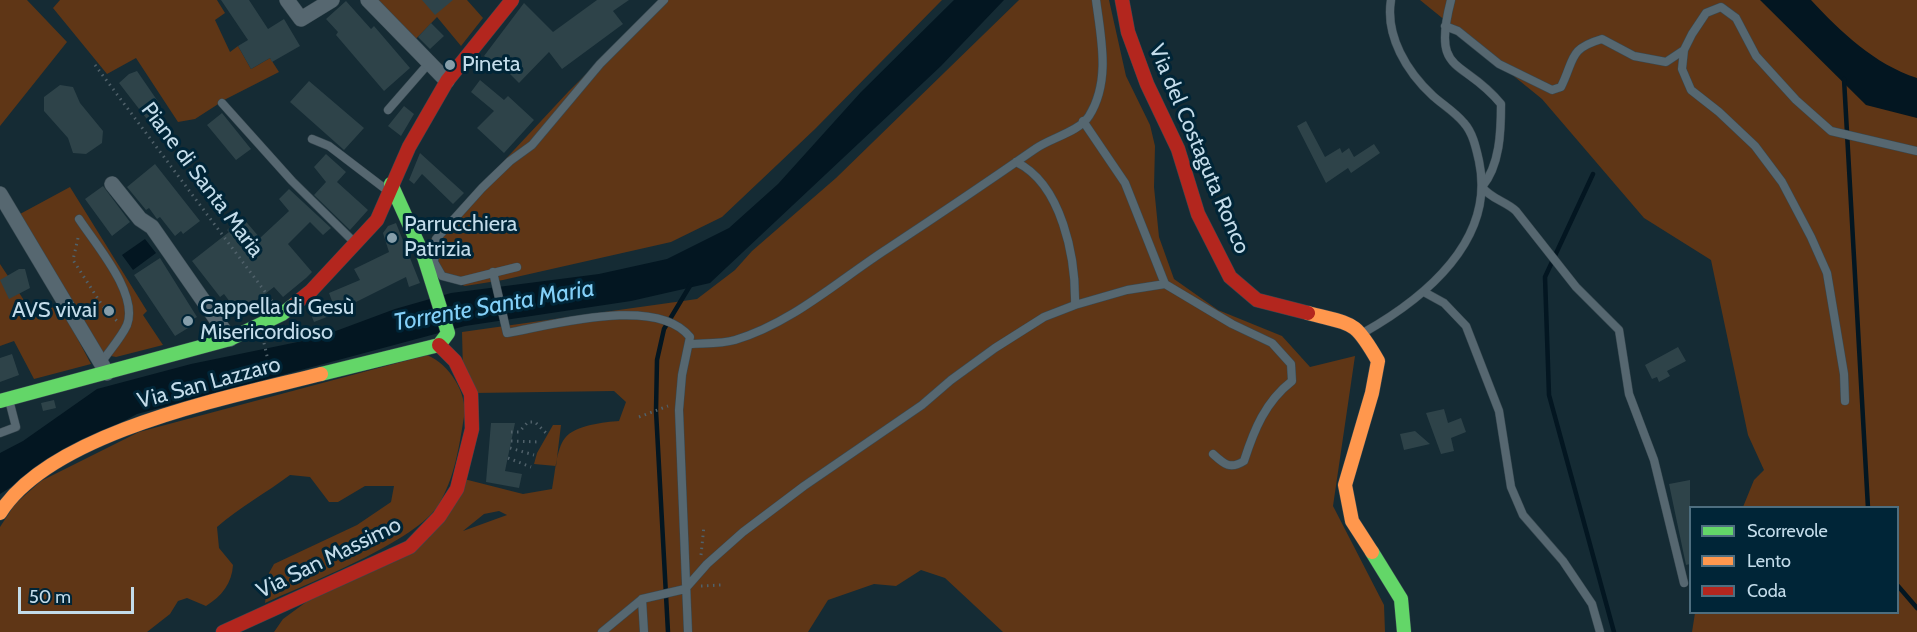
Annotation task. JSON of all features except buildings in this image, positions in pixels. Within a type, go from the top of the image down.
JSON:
[{"type":"street","points":[[287,0],[301,19],[332,0]]},
{"type":"street","points":[[369,0],[447,81]]},
{"type":"street","points":[[4,399],[104,368],[230,339],[282,314],[311,291],[378,220],[409,147],[447,81],[512,0]]},
{"type":"street","name":"Via del Costaguta Ronco","points":[[1122,0],[1128,32],[1147,84],[1178,149],[1198,214],[1230,277],[1257,300],[1353,325],[1362,333]]},
{"type":"street","points":[[112,184],[140,219],[152,227],[230,339]]},
{"type":"street","points":[[390,188],[407,213],[437,293],[444,339]]},
{"type":"street","points":[[0,194],[104,368]]},
{"type":"street","points":[[1362,333],[1378,361],[1372,393],[1345,485],[1352,521],[1401,599],[1404,632]]},
{"type":"street","name":"Via San Lazzaro","points":[[0,513],[13,493],[34,476],[138,424],[174,411],[444,339]]},
{"type":"street","name":"Via San Massimo","points":[[223,632],[410,547],[439,517],[457,489],[472,429],[471,394],[444,339]]},
{"type":"lane","points":[[517,267],[494,276],[460,280],[442,276],[434,262],[436,239],[482,188],[510,161],[532,145],[600,64],[664,0]]},
{"type":"lane","points":[[690,344],[735,340],[778,321],[836,287],[1047,140],[1083,122],[1093,106],[1102,73],[1103,57],[1096,0]]},
{"type":"lane","points":[[1362,333],[1399,312],[1424,292],[1455,260],[1474,226],[1482,187],[1477,150],[1465,124],[1433,96],[1405,64],[1391,26],[1391,0]]},
{"type":"lane","points":[[1451,0],[1443,35],[1449,60],[1501,104],[1495,165],[1491,176],[1482,187]]},
{"type":"lane","points":[[1845,401],[1844,374],[1827,273],[1811,237],[1782,182],[1755,146],[1719,112],[1691,90],[1682,69],[1684,50],[1706,13],[1721,7],[1736,18],[1756,56],[1796,100],[1831,131],[1917,151]]},
{"type":"lane","points":[[1444,27],[1458,31],[1499,64],[1552,90],[1561,87],[1573,56],[1582,44],[1602,39],[1634,56],[1666,62],[1684,50]]},
{"type":"lane","points":[[388,110],[429,63]]},
{"type":"lane","points":[[222,103],[292,182],[355,243]]},
{"type":"lane","points":[[1083,122],[1125,183],[1165,284],[1232,324],[1272,343],[1291,364],[1292,381],[1277,393],[1254,429],[1244,461],[1235,467],[1227,466],[1213,454]]},
{"type":"lane","points":[[312,139],[329,146],[390,188]]},
{"type":"lane","points":[[1016,162],[1031,169],[1054,198],[1076,280],[1075,305]]},
{"type":"lane","points":[[1482,187],[1489,196],[1509,204],[1516,210],[1576,287],[1619,330],[1629,394],[1654,460],[1684,584]]},
{"type":"lane","points":[[79,219],[128,295],[130,312],[127,325],[104,368]]},
{"type":"lane","points":[[494,276],[507,333],[613,315],[656,318],[684,330],[690,337],[682,375],[679,410],[684,588],[688,632]]},
{"type":"lane","points":[[602,632],[646,598],[684,588],[743,532],[804,486],[922,405],[977,361],[1044,317],[1075,305],[1127,290],[1165,284]]},
{"type":"lane","points":[[1424,292],[1444,303],[1466,326],[1499,411],[1511,487],[1519,506],[1523,515],[1563,561],[1592,604],[1600,632]]},
{"type":"lane","points":[[0,432],[16,427],[4,399]]},
{"type":"lane","points":[[644,632],[646,598]]},
{"type":"path","name":"Piane di Santa Maria","points":[[95,66],[282,314]]},
{"type":"path","points":[[79,219],[73,260],[102,305],[117,321],[127,325]]},
{"type":"path","points":[[262,337],[272,379]]},
{"type":"path","points":[[639,417],[669,406]]},
{"type":"path","points":[[511,432],[519,432],[528,422],[535,422],[546,433]]},
{"type":"path","points":[[511,441],[540,442]]},
{"type":"path","points":[[510,448],[534,455]]},
{"type":"path","points":[[508,458],[531,467]]},
{"type":"path","points":[[698,574],[704,526]]},
{"type":"path","points":[[684,588],[721,585]]},
{"type":"shaded area","points":[[0,0],[27,0],[67,42],[0,126]]},
{"type":"shaded area","points":[[60,0],[217,0],[225,13],[215,20],[230,52],[238,46],[251,69],[270,58],[279,72],[226,99],[195,119],[178,122],[136,58],[107,74],[53,8]]},
{"type":"shaded area","points":[[374,0],[467,0],[483,18],[461,46],[437,17],[413,42]]},
{"type":"shaded area","points":[[661,0],[942,0],[815,129],[722,217],[671,242],[503,280],[465,286],[451,281],[442,272],[431,239],[569,91]]},
{"type":"shaded area","points":[[1019,0],[1109,0],[1126,76],[1150,125],[1155,146],[1154,187],[1159,237],[1174,279],[1218,310],[1282,336],[1310,367],[1355,356],[1333,506],[1384,605],[1385,632],[1003,632],[945,578],[921,570],[896,586],[874,584],[828,600],[808,632],[274,632],[283,619],[313,597],[429,538],[464,479],[523,494],[552,489],[558,455],[565,438],[583,427],[619,421],[626,402],[614,391],[474,393],[463,371],[462,332],[697,299],[735,270],[752,251],[836,178]],"holes":[[[499,511],[507,515],[463,531],[484,514]]]},
{"type":"shaded area","points":[[1420,0],[1917,0],[1917,632],[1692,632],[1695,614],[1899,614],[1899,506],[1743,506],[1754,480],[1764,470],[1748,435],[1711,260],[1644,218],[1542,99]]},
{"type":"shaded area","points":[[70,187],[147,311],[143,315],[163,345],[116,357],[101,354],[20,214]]},
{"type":"shaded area","points":[[0,264],[35,317],[59,304],[91,364],[34,379],[14,341],[0,346]]},
{"type":"shaded area","points":[[427,355],[443,365],[449,372],[463,398],[464,417],[456,462],[439,504],[427,518],[386,547],[265,603],[269,573],[274,564],[357,525],[391,502],[394,486],[365,486],[338,502],[329,502],[310,477],[290,475],[217,527],[219,548],[233,565],[231,578],[225,588],[206,606],[187,598],[178,601],[170,614],[147,632],[0,632],[0,527],[15,504],[41,481],[139,432]]},
{"type":"shaded area","points":[[553,425],[561,425],[556,466],[534,464],[537,453]]},
{"type":"water","name":"Torrente Santa Maria","points":[[954,0],[1004,0],[941,66],[710,283],[631,301],[465,326],[137,414],[67,452],[0,494],[0,453],[23,441],[97,389],[191,364],[317,338],[395,309],[451,293],[599,274],[667,259],[729,228],[778,184],[861,92]]},
{"type":"water","points":[[1760,0],[1811,0],[1834,24],[1872,56],[1917,78],[1917,118],[1866,105]]},
{"type":"water","points":[[145,239],[156,253],[133,270],[122,255]]},
{"type":"waterway","points":[[1844,79],[1868,506]]},
{"type":"waterway","points":[[1593,174],[1545,277],[1549,395],[1614,632]]},
{"type":"waterway","points":[[668,632],[656,411],[657,360],[664,329],[691,284]]},
{"type":"waterway","points":[[1899,587],[1917,608]]},
{"type":"traffic: fast","points":[[321,374],[439,345],[448,333],[424,257],[391,184]]},
{"type":"traffic: fast","points":[[0,401],[230,339],[282,314],[295,304]]},
{"type":"traffic: fast","points":[[1372,552],[1401,599],[1404,632]]},
{"type":"traffic: slow","points":[[1308,313],[1344,322],[1351,326],[1363,337],[1378,361],[1372,393],[1345,485],[1352,521],[1372,552]]},
{"type":"traffic: slow","points":[[0,513],[25,484],[59,460],[101,439],[146,421],[194,406],[321,374]]},
{"type":"traffic: jam","points":[[295,304],[311,291],[377,220],[409,147],[447,81],[512,0]]},
{"type":"traffic: jam","points":[[1122,0],[1128,32],[1147,84],[1178,149],[1198,214],[1230,277],[1257,300],[1308,313]]},
{"type":"traffic: jam","points":[[223,632],[410,547],[439,517],[457,489],[472,429],[471,394],[455,361],[439,345]]},
{"type":"place","name":"Pineta","points":[[450,65]]},
{"type":"place","name":"Parrucchiera Patrizia","points":[[392,238]]},
{"type":"place","name":"AVS vivai","points":[[109,311]]},
{"type":"place","name":"Cappella di Gesù Misericordioso","points":[[188,321]]}]
